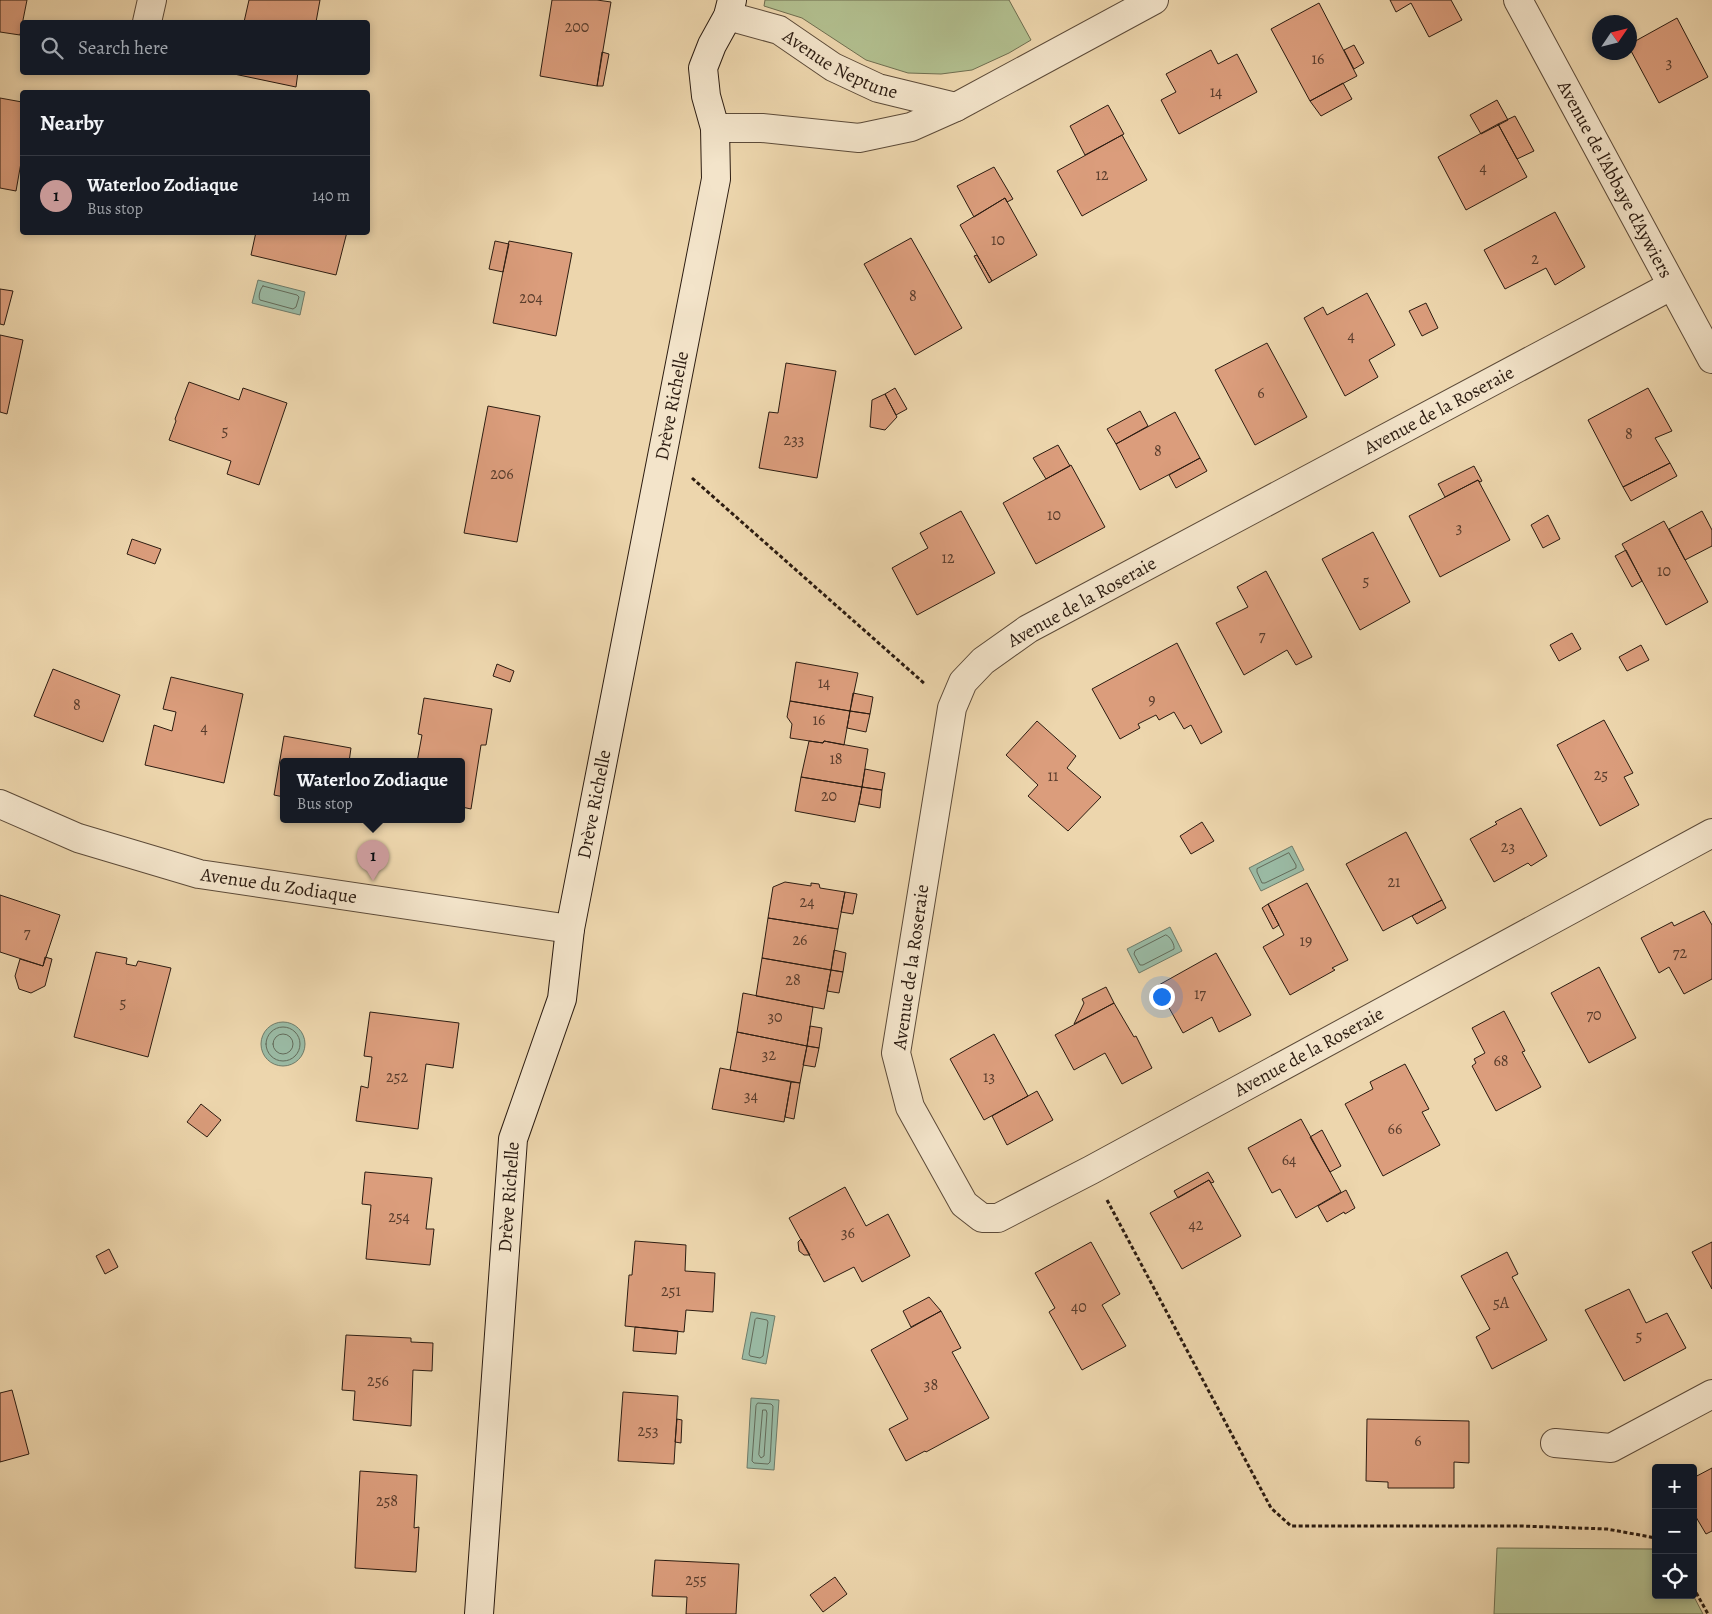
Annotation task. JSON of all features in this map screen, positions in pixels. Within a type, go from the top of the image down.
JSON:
[{"type":"street","points":[[147,20],[152,0]]},
{"type":"street","points":[[715,128],[762,128],[859,138],[911,128],[956,107],[1154,0]]},
{"type":"street","name":"Avenue de l'Abbaye d'Aywiers","points":[[1518,0],[1712,360]]},
{"type":"street","name":"Avenue Neptune","points":[[730,8],[779,30],[833,67],[878,88],[956,107]]},
{"type":"street","name":"Drève Richelle","points":[[479,1614],[513,1139],[562,999],[570,929],[664,454],[716,179],[715,128],[706,96],[703,68],[712,44],[730,8]]},
{"type":"street","name":"Avenue de la Roseraie","points":[[1671,286],[1028,629],[983,661],[963,682],[952,708],[896,1053],[910,1107],[964,1204],[982,1218],[998,1218],[1091,1170],[1712,833]]},
{"type":"street","name":"Avenue du Zodiaque","points":[[0,804],[78,838],[199,874],[570,929]]},
{"type":"street","points":[[1555,1443],[1611,1448],[1712,1394]]},
{"type":"path","points":[[664,454],[952,708]]},
{"type":"path","points":[[1091,1170],[1271,1508],[1290,1526],[1522,1526],[1607,1529],[1652,1537]]},
{"type":"path","points":[[1697,1594],[1708,1614]]},
{"type":"shaded area","points":[[765,0],[1009,0],[1031,40],[1009,53],[972,70],[941,74],[908,73],[866,60],[802,18],[764,6]]},
{"type":"shaded area","points":[[1497,1548],[1652,1549],[1652,1599],[1695,1599],[1703,1614],[1494,1614]]},
{"type":"water","points":[[258,280],[305,292],[300,315],[252,303]]},
{"type":"water","points":[[1292,846],[1304,870],[1261,891],[1249,868]]},
{"type":"water","points":[[1170,927],[1182,951],[1139,973],[1127,949]]},
{"type":"water","points":[[283,1022],[295,1026],[301,1032],[305,1044],[301,1056],[295,1062],[283,1066],[271,1062],[265,1056],[261,1044],[265,1032],[271,1026]]},
{"type":"water","points":[[751,1312],[775,1316],[766,1364],[742,1359]]},
{"type":"water","points":[[751,1398],[779,1400],[774,1470],[747,1468]]},
{"type":"building","points":[[0,0],[27,0],[23,20],[20,20],[20,35],[0,32]]},
{"type":"building","points":[[249,0],[320,0],[316,20],[244,20]]},
{"type":"building","points":[[552,0],[597,0],[611,2],[597,86],[540,76]]},
{"type":"building","points":[[1390,0],[1451,0],[1462,20],[1429,37],[1411,3],[1396,12]]},
{"type":"building","points":[[1319,3],[1357,76],[1310,101],[1271,29]]},
{"type":"building","points":[[1677,18],[1708,77],[1659,103],[1636,60],[1637,40]]},
{"type":"building","points":[[1354,45],[1364,63],[1354,69],[1344,50]]},
{"type":"building","points":[[1211,50],[1218,64],[1237,54],[1257,92],[1179,134],[1161,100],[1176,92],[1166,74]]},
{"type":"building","points":[[602,52],[609,54],[603,86],[597,86]]},
{"type":"building","points":[[239,75],[298,75],[296,87]]},
{"type":"building","points":[[1343,83],[1352,99],[1321,116],[1310,101]]},
{"type":"building","points":[[0,98],[20,102],[20,168],[16,191],[0,188]]},
{"type":"building","points":[[1497,100],[1508,120],[1481,134],[1470,115]]},
{"type":"building","points":[[1108,105],[1124,134],[1085,155],[1070,126]]},
{"type":"building","points":[[1515,116],[1534,151],[1517,159],[1498,124]]},
{"type":"building","points":[[1498,124],[1527,177],[1466,210],[1438,157]]},
{"type":"building","points":[[1122,135],[1147,180],[1082,216],[1057,171]]},
{"type":"building","points":[[994,167],[1013,199],[1007,202],[1005,198],[974,217],[957,186]]},
{"type":"building","points":[[1005,198],[1037,255],[992,281],[960,225]]},
{"type":"building","points":[[1555,212],[1585,267],[1555,285],[1546,268],[1505,289],[1484,250]]},
{"type":"building","points":[[255,235],[346,235],[336,275],[251,255]]},
{"type":"building","points":[[911,238],[962,328],[915,355],[864,264]]},
{"type":"building","points":[[495,241],[509,244],[503,272],[489,269]]},
{"type":"building","points":[[509,241],[572,253],[556,336],[493,323]]},
{"type":"building","points":[[977,255],[992,281],[989,283],[974,256]]},
{"type":"building","points":[[0,289],[13,291],[4,325],[0,324]]},
{"type":"building","points":[[1367,293],[1395,345],[1369,360],[1378,377],[1345,396],[1304,318],[1323,307],[1327,315]]},
{"type":"building","points":[[1426,303],[1438,328],[1422,336],[1409,311]]},
{"type":"building","points":[[0,335],[23,340],[7,414],[0,412]]},
{"type":"building","points":[[1267,343],[1307,417],[1255,445],[1215,370]]},
{"type":"building","points":[[786,363],[836,371],[817,478],[759,468],[769,412],[778,413]]},
{"type":"building","points":[[189,382],[239,400],[243,388],[287,403],[259,485],[227,474],[231,461],[169,440]]},
{"type":"building","points":[[895,388],[907,409],[896,415],[885,394]]},
{"type":"building","points":[[1648,388],[1672,431],[1655,438],[1670,463],[1623,487],[1588,420]]},
{"type":"building","points":[[885,394],[897,417],[885,430],[870,427],[872,400]]},
{"type":"building","points":[[488,406],[540,416],[517,542],[464,533]]},
{"type":"building","points":[[1140,411],[1148,426],[1116,444],[1107,429]]},
{"type":"building","points":[[1175,412],[1200,458],[1140,490],[1116,444]]},
{"type":"building","points":[[1058,445],[1070,466],[1046,479],[1033,458]]},
{"type":"building","points":[[1200,458],[1207,471],[1176,488],[1169,475]]},
{"type":"building","points":[[1670,463],[1677,476],[1631,501],[1623,487]]},
{"type":"building","points":[[1071,465],[1105,527],[1036,564],[1003,503]]},
{"type":"building","points":[[1474,466],[1482,481],[1478,480],[1445,497],[1438,484]]},
{"type":"building","points":[[1478,480],[1510,540],[1440,577],[1409,516]]},
{"type":"building","points":[[961,511],[995,573],[917,615],[892,568],[928,548],[920,533]]},
{"type":"building","points":[[1702,511],[1712,530],[1712,546],[1685,560],[1669,529]]},
{"type":"building","points":[[1548,515],[1560,539],[1543,548],[1531,525]]},
{"type":"building","points":[[1664,521],[1708,602],[1666,625],[1622,544]]},
{"type":"building","points":[[1373,532],[1410,602],[1360,630],[1322,559]]},
{"type":"building","points":[[132,539],[161,549],[155,564],[127,554]]},
{"type":"building","points":[[1626,550],[1642,581],[1632,587],[1615,556]]},
{"type":"building","points":[[1266,571],[1312,657],[1296,665],[1287,650],[1244,675],[1216,623],[1248,607],[1237,587]]},
{"type":"building","points":[[1572,633],[1581,649],[1559,661],[1550,645]]},
{"type":"building","points":[[1177,643],[1222,732],[1201,744],[1191,725],[1184,729],[1174,712],[1159,720],[1156,715],[1138,724],[1140,728],[1120,739],[1092,689]]},
{"type":"building","points":[[1641,645],[1649,660],[1627,671],[1619,657]]},
{"type":"building","points":[[796,662],[858,673],[850,711],[790,701]]},
{"type":"building","points":[[497,664],[514,671],[510,682],[493,676]]},
{"type":"building","points":[[53,669],[120,695],[103,742],[34,716]]},
{"type":"building","points":[[171,677],[243,694],[224,783],[145,765],[154,725],[172,731],[176,712],[163,709]]},
{"type":"building","points":[[853,693],[873,697],[870,714],[850,711]]},
{"type":"building","points":[[424,698],[492,709],[486,745],[481,745],[471,809],[465,808],[465,758],[418,758],[422,735],[418,734]]},
{"type":"building","points":[[790,701],[850,711],[844,745],[790,738],[792,724],[787,717]]},
{"type":"building","points":[[850,711],[870,714],[866,732],[847,728]]},
{"type":"building","points":[[1604,720],[1633,773],[1624,777],[1639,805],[1600,826],[1557,745]]},
{"type":"building","points":[[1037,721],[1076,756],[1067,768],[1101,797],[1068,831],[1028,796],[1038,785],[1006,755]]},
{"type":"building","points":[[284,736],[351,748],[350,758],[280,758]]},
{"type":"building","points":[[809,741],[823,743],[824,741],[868,749],[862,787],[801,777]]},
{"type":"building","points":[[280,760],[280,796],[274,795]]},
{"type":"building","points":[[865,769],[885,773],[882,790],[862,787]]},
{"type":"building","points":[[801,777],[862,787],[855,822],[795,811]]},
{"type":"building","points":[[862,787],[882,790],[880,808],[859,804]]},
{"type":"building","points":[[1521,808],[1547,856],[1531,866],[1528,863],[1494,882],[1470,839],[1497,824],[1495,822]]},
{"type":"building","points":[[1202,822],[1214,841],[1191,854],[1180,836]]},
{"type":"building","points":[[1406,832],[1442,900],[1383,931],[1346,864]]},
{"type":"building","points":[[785,882],[811,886],[811,883],[819,884],[820,888],[845,892],[838,929],[768,918],[773,887]]},
{"type":"building","points":[[1307,883],[1348,960],[1332,968],[1335,970],[1290,995],[1263,947],[1284,935],[1268,904]]},
{"type":"building","points":[[845,892],[857,894],[853,914],[841,912]]},
{"type":"building","points":[[0,895],[60,915],[43,966],[0,952]]},
{"type":"building","points":[[1442,900],[1446,908],[1417,924],[1412,916]]},
{"type":"building","points":[[1268,904],[1279,925],[1273,929],[1262,908]]},
{"type":"building","points":[[1704,911],[1712,925],[1712,979],[1684,994],[1669,967],[1659,973],[1641,938],[1672,922],[1674,926]]},
{"type":"building","points":[[768,918],[838,929],[831,970],[762,958]]},
{"type":"building","points":[[834,950],[846,953],[843,972],[831,970]]},
{"type":"building","points":[[96,952],[127,958],[126,964],[136,966],[138,961],[171,968],[148,1057],[74,1037]]},
{"type":"building","points":[[1216,953],[1251,1015],[1219,1032],[1212,1017],[1183,1033],[1157,986]]},
{"type":"building","points":[[45,957],[52,959],[45,986],[31,993],[19,989],[15,976],[20,959],[43,966]]},
{"type":"building","points":[[762,958],[831,970],[824,1009],[756,996]]},
{"type":"building","points":[[1599,967],[1636,1038],[1589,1063],[1551,993]]},
{"type":"building","points":[[831,970],[843,972],[839,993],[827,991]]},
{"type":"building","points":[[1106,987],[1114,1003],[1074,1024],[1084,1003],[1082,999]]},
{"type":"building","points":[[743,993],[813,1007],[807,1046],[737,1032]]},
{"type":"building","points":[[1114,1003],[1134,1037],[1136,1036],[1152,1068],[1122,1084],[1105,1053],[1074,1070],[1055,1035]]},
{"type":"building","points":[[1504,1011],[1525,1051],[1522,1052],[1541,1087],[1496,1111],[1472,1066],[1476,1063],[1474,1059],[1485,1053],[1472,1028]]},
{"type":"building","points":[[370,1012],[459,1023],[453,1068],[426,1064],[418,1129],[356,1121],[361,1086],[368,1088],[372,1057],[364,1056]]},
{"type":"building","points":[[810,1026],[822,1028],[819,1048],[807,1046]]},
{"type":"building","points":[[737,1032],[807,1046],[800,1083],[730,1070]]},
{"type":"building","points":[[994,1034],[1028,1096],[984,1120],[950,1059]]},
{"type":"building","points":[[807,1046],[819,1048],[815,1067],[803,1065]]},
{"type":"building","points":[[1405,1064],[1429,1109],[1422,1112],[1440,1145],[1383,1176],[1345,1104],[1373,1089],[1370,1082]]},
{"type":"building","points":[[720,1068],[791,1082],[784,1122],[712,1109]]},
{"type":"building","points":[[791,1082],[800,1083],[794,1119],[785,1117]]},
{"type":"building","points":[[1037,1091],[1053,1120],[1007,1145],[992,1116]]},
{"type":"building","points":[[201,1104],[221,1120],[207,1137],[187,1122]]},
{"type":"building","points":[[1301,1119],[1341,1192],[1296,1218],[1280,1189],[1272,1193],[1248,1148]]},
{"type":"building","points":[[1322,1130],[1341,1166],[1330,1172],[1310,1137]]},
{"type":"building","points":[[365,1172],[432,1178],[426,1229],[434,1229],[430,1265],[366,1259],[371,1205],[362,1204]]},
{"type":"building","points":[[1208,1172],[1214,1182],[1211,1183],[1209,1180],[1178,1198],[1174,1191]]},
{"type":"building","points":[[1209,1180],[1241,1236],[1182,1269],[1150,1213]]},
{"type":"building","points":[[845,1187],[866,1226],[888,1214],[910,1256],[862,1282],[854,1267],[824,1282],[789,1218]]},
{"type":"building","points":[[1346,1190],[1355,1208],[1327,1222],[1318,1206]]},
{"type":"building","points":[[801,1239],[810,1255],[804,1255],[799,1251],[798,1242]]},
{"type":"building","points":[[635,1241],[686,1245],[685,1271],[715,1273],[713,1312],[686,1310],[684,1332],[625,1326],[629,1275],[632,1275]]},
{"type":"building","points":[[1091,1242],[1120,1294],[1102,1305],[1126,1346],[1082,1370],[1049,1312],[1055,1308],[1035,1273]]},
{"type":"building","points":[[1712,1242],[1712,1289],[1692,1252]]},
{"type":"building","points":[[109,1249],[118,1267],[105,1274],[96,1256]]},
{"type":"building","points":[[1507,1252],[1518,1274],[1512,1277],[1547,1340],[1492,1369],[1476,1337],[1490,1329],[1461,1276]]},
{"type":"building","points":[[1629,1289],[1646,1323],[1667,1313],[1686,1348],[1624,1381],[1585,1310]]},
{"type":"building","points":[[929,1297],[941,1311],[911,1327],[903,1311]]},
{"type":"building","points":[[941,1311],[961,1348],[952,1352],[989,1418],[906,1461],[889,1429],[908,1419],[871,1350]]},
{"type":"building","points":[[635,1327],[678,1331],[676,1354],[633,1351]]},
{"type":"building","points":[[346,1335],[411,1338],[411,1342],[433,1343],[432,1371],[413,1370],[411,1426],[353,1420],[355,1391],[342,1390]]},
{"type":"building","points":[[12,1390],[29,1454],[0,1462],[0,1393]]},
{"type":"building","points":[[623,1392],[678,1396],[674,1464],[618,1461]]},
{"type":"building","points":[[677,1419],[682,1420],[681,1443],[675,1442]]},
{"type":"building","points":[[1367,1419],[1469,1421],[1469,1463],[1454,1462],[1454,1488],[1388,1488],[1388,1482],[1366,1481]]},
{"type":"building","points":[[1712,1468],[1712,1531],[1706,1534],[1697,1519],[1697,1476]]},
{"type":"building","points":[[360,1471],[417,1475],[414,1528],[419,1527],[416,1572],[355,1568]]},
{"type":"building","points":[[655,1560],[739,1564],[736,1614],[686,1614],[687,1597],[652,1596]]},
{"type":"building","points":[[835,1577],[847,1594],[823,1612],[810,1595]]},
{"type":"place","name":"Waterloo Zodiaque","points":[[373,881]]}]
